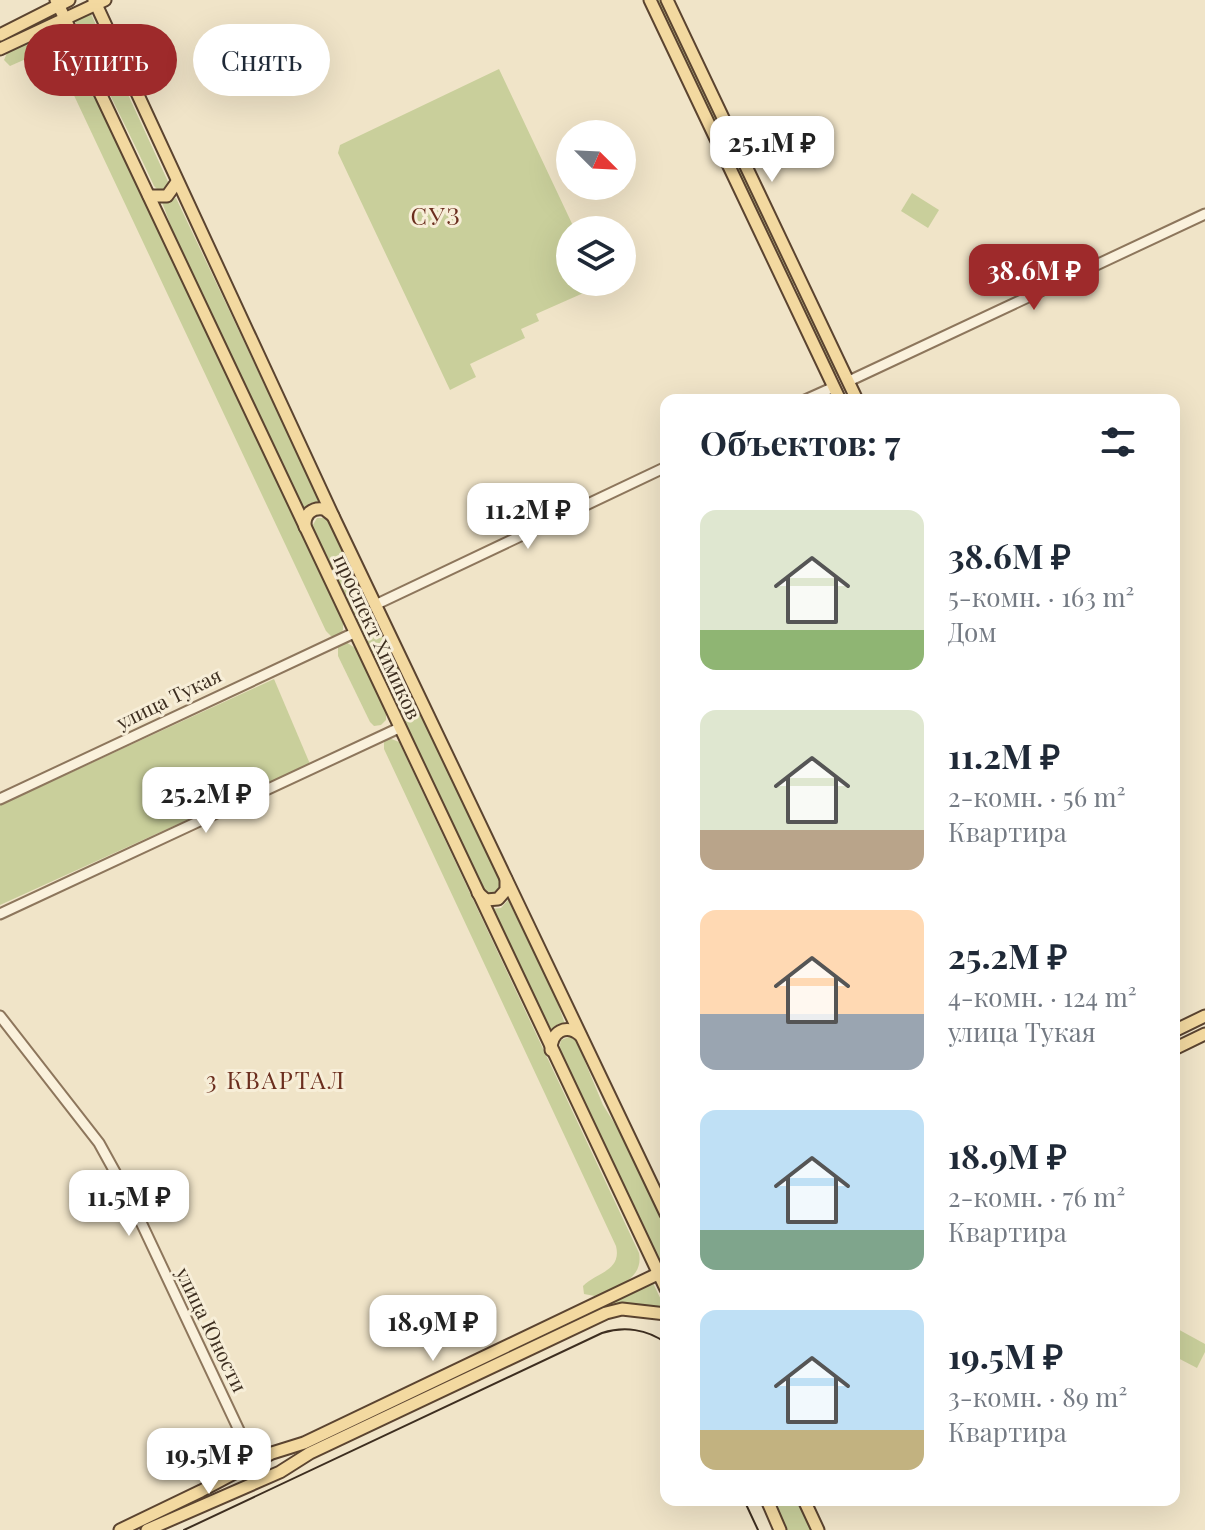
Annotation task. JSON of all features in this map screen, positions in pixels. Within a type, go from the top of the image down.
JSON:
[{"type":"main road","points":[[650,0],[837,394]]},
{"type":"main road","points":[[667,0],[854,394]]},
{"type":"main road","points":[[0,49],[99,1]]},
{"type":"main road","name":"проспект Химиков","points":[[99,1],[177,182],[333,516],[660,1201]]},
{"type":"main road","points":[[0,35],[61,2]]},
{"type":"main road","name":"проспект Химиков","points":[[61,2],[65,19],[551,1050],[660,1268]]},
{"type":"main road","points":[[726,162],[730,152],[739,156]]},
{"type":"main road","points":[[149,196],[167,196],[177,182]]},
{"type":"main road","points":[[786,288],[794,290],[799,280]]},
{"type":"main road","points":[[834,387],[849,381]]},
{"type":"main road","points":[[306,530],[306,518],[313,510],[324,509],[333,516]]},
{"type":"main road","points":[[477,892],[486,900],[498,899],[506,890],[505,878]]},
{"type":"main road","points":[[1180,1028],[1205,1016]]},
{"type":"main road","points":[[551,1050],[552,1039],[561,1030],[573,1030],[581,1036]]},
{"type":"main road","points":[[1180,1046],[1205,1034]]},
{"type":"main road","points":[[120,1530],[272,1453],[304,1443],[660,1273]]},
{"type":"main road","points":[[147,1530],[280,1472],[310,1453],[606,1313],[622,1309],[660,1313]]},
{"type":"main road","points":[[272,1453],[284,1456],[285,1464],[280,1472]]},
{"type":"main road","points":[[226,1476],[224,1487],[236,1492]]},
{"type":"main road","points":[[770,1506],[780,1530]]},
{"type":"main road","points":[[807,1506],[818,1530]]},
{"type":"street","points":[[849,381],[1205,214]]},
{"type":"street","points":[[818,394],[834,387]]},
{"type":"street","points":[[375,605],[660,470]]},
{"type":"street","name":"улица Тукая","points":[[0,799],[354,633]]},
{"type":"street","points":[[0,914],[399,728]]},
{"type":"street","name":"улица Юности","points":[[0,1016],[80,1115],[110,1161],[254,1462]]},
{"type":"green space","points":[[655,0],[661,0],[732,149],[727,151]]},
{"type":"green space","points":[[91,14],[96,24],[76,24],[75,21]]},
{"type":"green space","points":[[24,45],[24,60],[10,66],[4,60],[7,53]]},
{"type":"green space","points":[[499,69],[556,190],[556,200],[561,200],[568,216],[556,216],[556,296],[577,296],[536,314],[539,321],[521,329],[525,338],[470,364],[476,377],[450,390],[338,153],[340,145]]},
{"type":"green space","points":[[74,96],[96,96],[343,623],[339,636],[331,636]]},
{"type":"green space","points":[[111,96],[129,96],[170,186],[160,192],[154,186]]},
{"type":"green space","points":[[735,156],[796,284],[790,287],[730,159]]},
{"type":"green space","points":[[912,193],[939,210],[928,228],[901,211]]},
{"type":"green space","points":[[176,198],[320,502],[310,503],[304,510],[173,232],[162,202]]},
{"type":"green space","points":[[800,292],[837,372],[836,375],[795,294]]},
{"type":"green space","points":[[317,518],[324,518],[330,523],[501,882],[499,893],[489,896],[483,891],[311,528]]},
{"type":"green space","points":[[346,642],[355,648],[386,712],[386,720],[381,725],[374,726],[370,722],[338,656],[338,647]]},
{"type":"green space","points":[[274,679],[310,764],[0,905],[0,805]]},
{"type":"green space","points":[[389,738],[399,742],[639,1253],[633,1276],[595,1296],[584,1294],[583,1286],[612,1266],[617,1254],[616,1246],[384,749],[384,741]]},
{"type":"green space","points":[[508,900],[555,996],[565,1024],[558,1024],[550,1031],[490,909],[501,908]]},
{"type":"green space","points":[[569,1037],[576,1040],[603,1105],[621,1134],[660,1214],[660,1263],[559,1049],[561,1040]]},
{"type":"green space","points":[[653,1283],[660,1298],[660,1308],[621,1305],[301,1453],[300,1449]]},
{"type":"green space","points":[[1180,1330],[1205,1344],[1205,1352],[1197,1368],[1180,1359]]},
{"type":"green space","points":[[776,1506],[800,1506],[812,1530],[787,1530]]},
{"type":"tram line","points":[[184,1530],[602,1333],[635,1330],[660,1340]]},
{"type":"tram line","points":[[747,1506],[758,1530]]},
{"type":"district","name":"СУЗ","points":[[436,217]]},
{"type":"district","name":"3 КВАРТАЛ","points":[[276,1081]]}]
